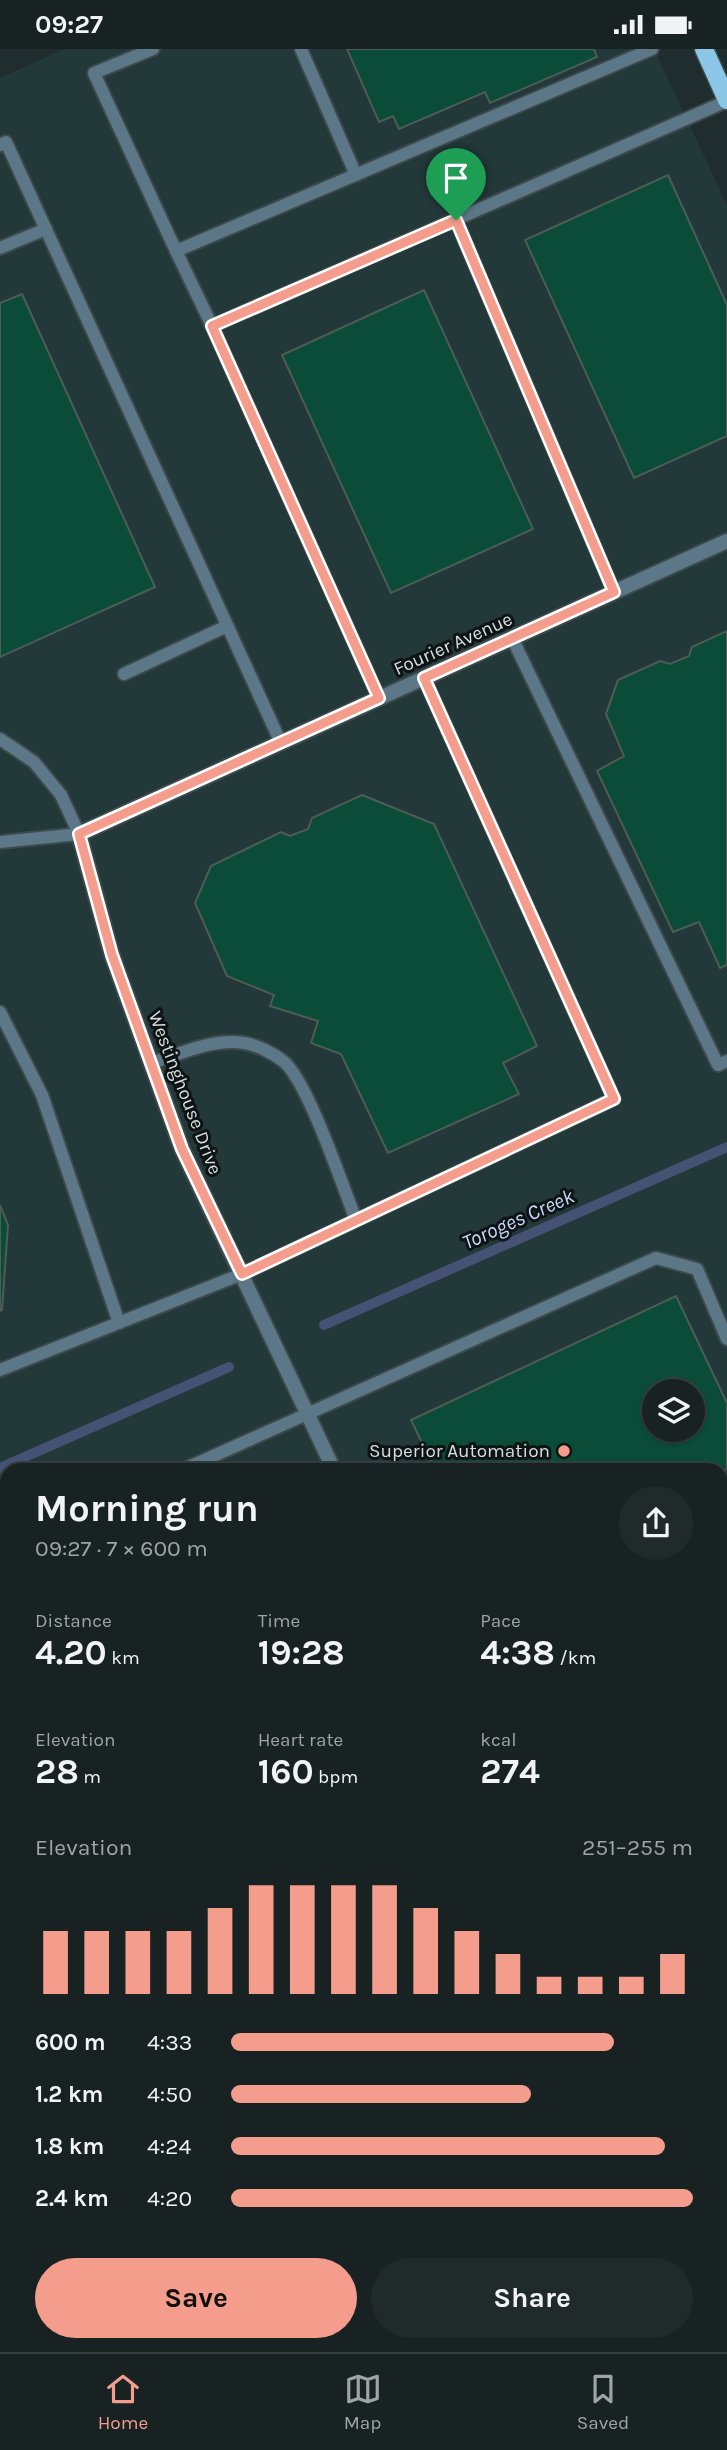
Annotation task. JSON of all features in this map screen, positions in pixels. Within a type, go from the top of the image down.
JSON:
[{"type":"main road","points":[[704,49],[727,100]]},
{"type":"street","name":"Fourier Avenue","points":[[79,834],[727,541]]},
{"type":"street","name":"Westinghouse Drive","points":[[79,834],[112,955],[182,1149],[331,1463]]},
{"type":"lane","points":[[152,49],[94,73],[212,326],[379,698]]},
{"type":"lane","points":[[300,49],[356,175]]},
{"type":"lane","points":[[176,251],[652,49]]},
{"type":"lane","points":[[212,326],[727,100]]},
{"type":"lane","points":[[0,145],[6,142],[281,743]]},
{"type":"lane","points":[[456,220],[614,592]]},
{"type":"lane","points":[[0,248],[46,229]]},
{"type":"lane","points":[[124,674],[227,626]]},
{"type":"lane","points":[[512,638],[718,1065],[727,1061]]},
{"type":"lane","points":[[0,1370],[242,1274],[614,1099],[424,678]]},
{"type":"lane","points":[[0,739],[34,762],[61,795],[79,834],[0,842]]},
{"type":"lane","points":[[0,1013],[43,1095],[119,1323]]},
{"type":"lane","points":[[151,1063],[209,1045],[244,1043],[263,1049],[285,1062],[302,1085],[356,1220]]},
{"type":"lane","points":[[201,1463],[656,1258],[697,1269],[727,1339]]},
{"type":"shaded area","points":[[65,49],[654,49],[727,205],[727,1463],[0,1463],[0,78]]},
{"type":"building","points":[[347,49],[594,49],[597,57],[490,103],[485,92],[399,129],[393,116],[379,122]]},
{"type":"building","points":[[668,175],[727,305],[727,436],[634,478],[525,240]]},
{"type":"building","points":[[424,290],[533,529],[391,593],[282,355]]},
{"type":"building","points":[[22,294],[155,587],[0,657],[0,303]]},
{"type":"building","points":[[727,631],[727,965],[720,968],[699,922],[673,932],[597,771],[624,756],[606,714],[618,680],[660,661],[670,664],[689,656],[692,647]]},
{"type":"building","points":[[362,795],[434,824],[537,1046],[503,1063],[519,1094],[388,1153],[341,1054],[311,1043],[318,1021],[270,1006],[274,995],[227,976],[195,903],[211,866],[281,832],[290,836],[308,829],[312,818]]},
{"type":"building","points":[[0,1205],[8,1225],[0,1311]]},
{"type":"building","points":[[676,1296],[727,1403],[727,1463],[432,1463],[411,1420]]},
{"type":"waterway","name":"Toroges Creek","points":[[324,1325],[727,1147]]},
{"type":"waterway","name":"Toroges Creek","points":[[11,1463],[229,1367]]},
{"type":"place","name":"Superior Automation","points":[[564,1451]]},
{"type":"route","points":[[456,220],[614,592],[424,678],[614,1099],[242,1274],[182,1149],[112,955],[79,834],[379,698],[212,326],[456,220]]}]
